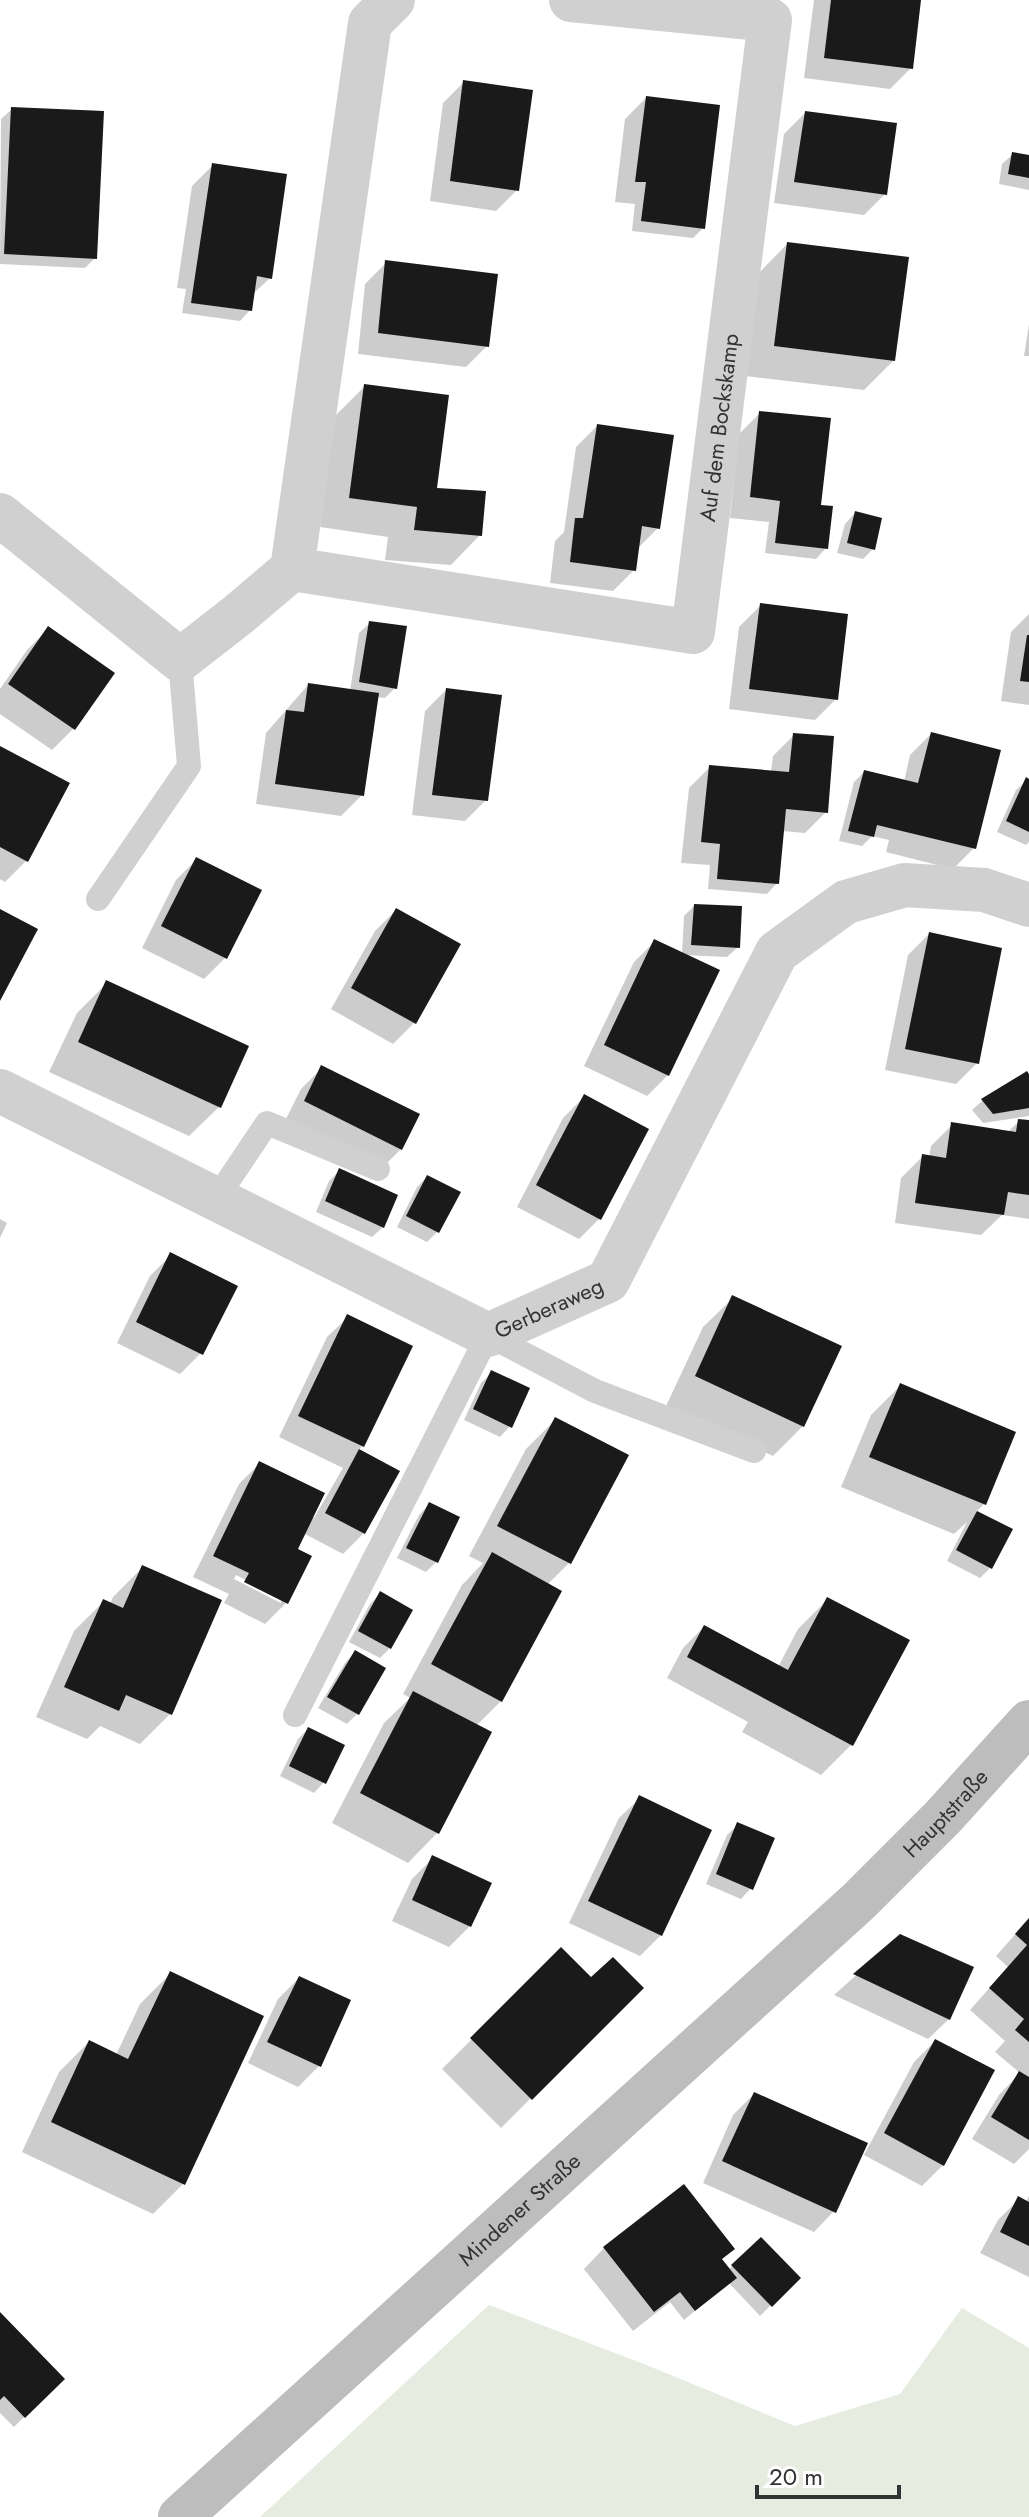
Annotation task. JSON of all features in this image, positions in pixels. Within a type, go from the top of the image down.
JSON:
[{"type":"main road","name":"Hauptstraße","points":[[859,1901],[943,1817],[1029,1722]]},
{"type":"main road","name":"Mindener Straße","points":[[180,2517],[859,1901]]},
{"type":"street","points":[[0,515],[180,660],[292,569],[370,23],[393,0]]},
{"type":"street","name":"Auf dem Bockskamp","points":[[292,569],[693,632],[770,20],[571,0]]},
{"type":"street","name":"Gerberaweg","points":[[0,1091],[488,1335],[608,1281],[777,952],[846,902],[905,885],[984,890],[1029,905]]},
{"type":"lane","points":[[98,899],[189,766],[180,660]]},
{"type":"lane","points":[[216,1199],[267,1123],[378,1169]]},
{"type":"lane","points":[[295,1715],[488,1335],[595,1391],[754,1451]]},
{"type":"shaded area","points":[[489,2305],[795,2426],[900,2394],[962,2308],[1029,2348],[1029,2517],[260,2517]]},
{"type":"building","points":[[831,0],[921,0],[913,69],[824,58]]},
{"type":"building","points":[[463,80],[533,90],[519,191],[450,181]]},
{"type":"building","points":[[646,96],[720,105],[705,229],[641,221],[646,182],[635,182]]},
{"type":"building","points":[[11,107],[104,111],[97,259],[4,254]]},
{"type":"building","points":[[805,111],[897,123],[887,195],[794,182]]},
{"type":"building","points":[[1012,152],[1029,155],[1029,178],[1008,174]]},
{"type":"building","points":[[212,163],[287,174],[272,279],[257,276],[252,311],[191,303]]},
{"type":"building","points":[[787,242],[909,257],[895,361],[774,346]]},
{"type":"building","points":[[385,260],[498,274],[489,347],[378,333]]},
{"type":"building","points":[[364,384],[449,395],[437,488],[486,491],[482,536],[414,530],[417,507],[349,498]]},
{"type":"building","points":[[759,411],[831,418],[821,505],[833,506],[828,549],[775,543],[780,501],[750,497]]},
{"type":"building","points":[[597,424],[674,435],[660,529],[642,526],[636,571],[570,562],[575,518],[583,518]]},
{"type":"building","points":[[855,511],[882,518],[875,550],[847,543]]},
{"type":"building","points":[[760,603],[848,614],[838,700],[749,689]]},
{"type":"building","points":[[369,621],[407,626],[397,689],[359,682]]},
{"type":"building","points":[[48,626],[115,673],[75,730],[8,684]]},
{"type":"building","points":[[1029,635],[1029,682],[1020,681]]},
{"type":"building","points":[[308,683],[379,693],[364,796],[275,784],[286,710],[304,712]]},
{"type":"building","points":[[446,688],[502,695],[488,801],[432,795]]},
{"type":"building","points":[[931,732],[1001,750],[976,849],[877,825],[874,837],[848,831],[864,770],[918,783]]},
{"type":"building","points":[[793,733],[834,736],[828,813],[786,809],[779,884],[717,879],[720,844],[701,842],[709,765],[789,772]]},
{"type":"building","points":[[0,746],[70,783],[28,862],[0,847]]},
{"type":"building","points":[[1026,777],[1029,779],[1029,832],[1006,821]]},
{"type":"building","points":[[196,857],[262,890],[227,959],[161,926]]},
{"type":"building","points":[[694,904],[742,906],[740,948],[691,945]]},
{"type":"building","points":[[396,908],[461,944],[416,1024],[351,988]]},
{"type":"building","points":[[0,909],[38,929],[0,1001]]},
{"type":"building","points":[[929,932],[1002,948],[979,1064],[905,1049]]},
{"type":"building","points":[[654,939],[720,970],[669,1076],[604,1045]]},
{"type":"building","points":[[106,980],[249,1046],[221,1108],[78,1042]]},
{"type":"building","points":[[321,1065],[420,1114],[402,1150],[304,1101]]},
{"type":"building","points":[[1027,1071],[1029,1108],[993,1114],[981,1099]]},
{"type":"building","points":[[584,1094],[649,1129],[601,1220],[536,1185]]},
{"type":"building","points":[[1018,1119],[1029,1120],[1029,1195],[1008,1192],[1004,1215],[915,1203],[922,1154],[946,1158],[951,1122],[1016,1132]]},
{"type":"building","points":[[339,1168],[398,1195],[384,1228],[325,1201]]},
{"type":"building","points":[[427,1175],[461,1192],[439,1233],[406,1216]]},
{"type":"building","points":[[170,1252],[238,1286],[203,1355],[136,1322]]},
{"type":"building","points":[[732,1295],[842,1346],[804,1427],[695,1376]]},
{"type":"building","points":[[347,1314],[413,1346],[364,1447],[298,1416]]},
{"type":"building","points":[[491,1370],[530,1388],[512,1428],[473,1409]]},
{"type":"building","points":[[900,1383],[1016,1432],[986,1505],[869,1457]]},
{"type":"building","points":[[555,1417],[629,1455],[571,1564],[497,1526]]},
{"type":"building","points":[[359,1449],[400,1471],[365,1534],[325,1513]]},
{"type":"building","points":[[259,1461],[325,1493],[298,1549],[312,1556],[288,1604],[244,1582],[249,1573],[213,1556]]},
{"type":"building","points":[[429,1502],[460,1517],[438,1563],[406,1548]]},
{"type":"building","points":[[977,1511],[1013,1529],[992,1569],[956,1550]]},
{"type":"building","points":[[492,1552],[562,1591],[502,1702],[431,1664]]},
{"type":"building","points":[[142,1565],[222,1600],[172,1715],[126,1695],[119,1711],[64,1687],[103,1599],[123,1608]]},
{"type":"building","points":[[380,1591],[413,1610],[391,1649],[358,1631]]},
{"type":"building","points":[[827,1597],[910,1640],[853,1746],[687,1657],[704,1625],[788,1670]]},
{"type":"building","points":[[355,1650],[386,1668],[359,1715],[327,1697]]},
{"type":"building","points":[[413,1691],[492,1732],[439,1834],[360,1793]]},
{"type":"building","points":[[308,1727],[345,1745],[326,1784],[289,1766]]},
{"type":"building","points":[[639,1795],[712,1830],[662,1936],[588,1901]]},
{"type":"building","points":[[737,1822],[775,1838],[753,1890],[716,1874]]},
{"type":"building","points":[[432,1855],[492,1883],[471,1927],[412,1900]]},
{"type":"building","points":[[1029,1918],[1029,2042],[1015,2030],[1024,2019],[989,1988],[1027,1945],[1015,1934]]},
{"type":"building","points":[[900,1934],[974,1967],[950,2020],[853,1974]]},
{"type":"building","points":[[561,1947],[591,1977],[613,1957],[644,1988],[532,2100],[470,2038]]},
{"type":"building","points":[[170,1971],[264,2016],[185,2185],[51,2122],[89,2040],[128,2059]]},
{"type":"building","points":[[299,1976],[351,2000],[321,2067],[267,2042]]},
{"type":"building","points":[[935,2039],[995,2070],[944,2166],[884,2133]]},
{"type":"building","points":[[1019,2071],[1029,2077],[1029,2140],[991,2117]]},
{"type":"building","points":[[754,2092],[868,2143],[836,2213],[722,2161]]},
{"type":"building","points":[[684,2184],[735,2249],[722,2259],[737,2278],[695,2311],[680,2292],[654,2312],[603,2247]]},
{"type":"building","points":[[1018,2196],[1029,2202],[1029,2246],[1000,2232]]},
{"type":"building","points":[[761,2237],[801,2278],[772,2307],[731,2265]]},
{"type":"building","points":[[0,2312],[65,2379],[25,2418],[4,2396],[0,2400]]}]
